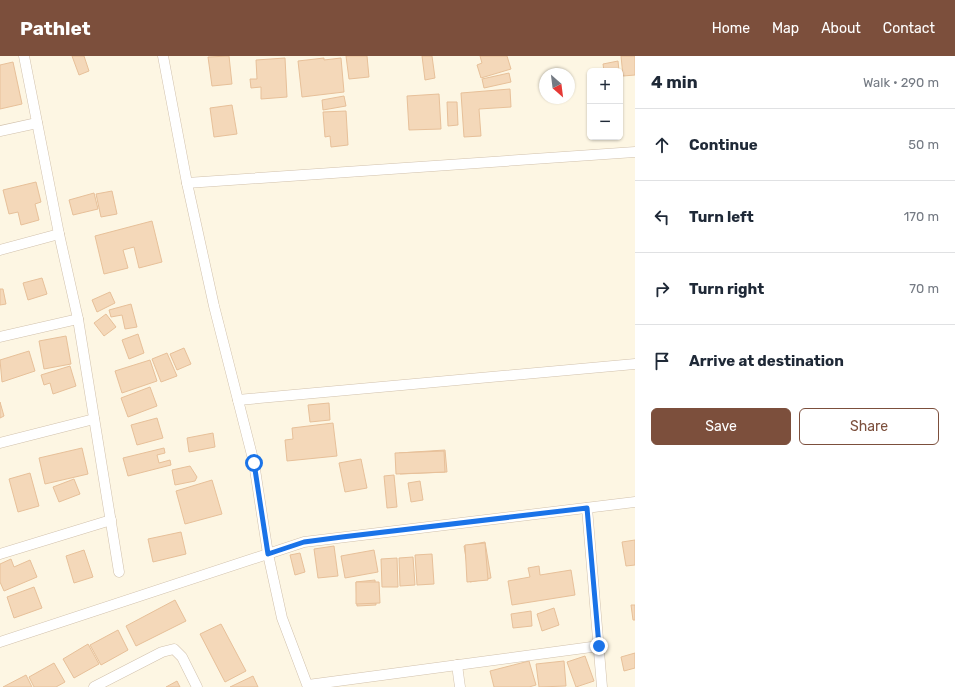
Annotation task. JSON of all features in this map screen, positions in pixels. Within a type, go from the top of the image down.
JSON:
[{"type":"street","points":[[24,56],[59,234],[78,319],[119,572]]},
{"type":"street","points":[[163,56],[187,183],[214,306],[254,463],[268,554],[282,618],[308,686],[599,646]]},
{"type":"street","points":[[0,132],[37,123]]},
{"type":"street","points":[[187,183],[635,152]]},
{"type":"street","points":[[0,250],[59,234]]},
{"type":"street","points":[[0,337],[78,319]]},
{"type":"street","points":[[238,400],[635,364]]},
{"type":"street","points":[[0,443],[94,419]]},
{"type":"street","points":[[0,642],[304,542],[635,502]]},
{"type":"street","points":[[587,508],[602,687]]},
{"type":"street","points":[[0,554],[111,520]]},
{"type":"street","points":[[94,687],[162,652],[174,649],[182,657],[197,687]]},
{"type":"street","points":[[457,665],[460,687]]},
{"type":"building","points":[[72,56],[84,56],[89,71],[79,75]]},
{"type":"building","points":[[229,56],[232,84],[212,86],[208,57]]},
{"type":"building","points":[[346,56],[367,56],[369,77],[349,79]]},
{"type":"building","points":[[422,56],[432,56],[435,78],[425,80]]},
{"type":"building","points":[[480,56],[507,56],[511,69],[481,78],[477,65],[482,63]]},
{"type":"building","points":[[621,56],[635,56],[635,75],[623,76]]},
{"type":"building","points":[[285,58],[287,97],[261,99],[261,87],[251,88],[250,79],[257,79],[256,60]]},
{"type":"building","points":[[324,58],[324,60],[341,58],[344,92],[302,97],[298,61]]},
{"type":"building","points":[[618,61],[619,68],[604,68],[603,64]]},
{"type":"building","points":[[13,62],[22,104],[0,109],[0,65]]},
{"type":"building","points":[[509,73],[511,82],[484,88],[482,79]]},
{"type":"building","points":[[510,89],[511,107],[479,109],[481,136],[464,137],[461,93]]},
{"type":"building","points":[[439,94],[441,129],[409,130],[407,96]]},
{"type":"building","points":[[344,96],[346,106],[323,110],[322,100]]},
{"type":"building","points":[[447,102],[457,102],[458,125],[448,126]]},
{"type":"building","points":[[232,105],[237,134],[214,137],[210,108]]},
{"type":"building","points":[[346,111],[348,145],[331,147],[330,136],[325,137],[323,112]]},
{"type":"building","points":[[36,182],[41,202],[35,204],[39,220],[21,225],[18,212],[9,214],[3,190]]},
{"type":"building","points":[[112,191],[117,214],[101,217],[96,194]]},
{"type":"building","points":[[94,193],[98,209],[73,215],[69,200]]},
{"type":"building","points":[[152,221],[162,262],[139,268],[134,247],[123,250],[128,268],[104,274],[95,236]]},
{"type":"building","points":[[42,278],[47,294],[28,300],[23,283]]},
{"type":"building","points":[[0,289],[3,289],[6,304],[0,305]]},
{"type":"building","points":[[110,292],[115,303],[97,312],[92,300]]},
{"type":"building","points":[[131,304],[137,327],[125,329],[122,315],[111,317],[109,310]]},
{"type":"building","points":[[106,314],[116,327],[104,336],[94,323]]},
{"type":"building","points":[[138,334],[144,353],[129,359],[122,340]]},
{"type":"building","points":[[66,336],[71,364],[44,369],[39,341]]},
{"type":"building","points":[[184,348],[191,364],[177,370],[170,354]]},
{"type":"building","points":[[29,351],[35,371],[2,382],[0,360]]},
{"type":"building","points":[[167,353],[177,376],[161,382],[152,359]]},
{"type":"building","points":[[150,360],[157,381],[122,393],[115,371]]},
{"type":"building","points":[[70,366],[76,386],[53,394],[50,383],[44,385],[41,375]]},
{"type":"building","points":[[150,387],[157,406],[128,417],[121,398]]},
{"type":"building","points":[[0,402],[4,416],[0,418]]},
{"type":"building","points":[[329,403],[330,420],[310,422],[308,405]]},
{"type":"building","points":[[157,418],[163,438],[137,445],[131,425]]},
{"type":"building","points":[[333,423],[337,456],[287,461],[285,440],[293,439],[292,428]]},
{"type":"building","points":[[213,433],[215,447],[189,452],[187,438]]},
{"type":"building","points":[[82,448],[88,474],[45,484],[39,458]]},
{"type":"building","points":[[164,448],[165,453],[157,455],[159,463],[170,460],[171,465],[128,476],[123,458]]},
{"type":"building","points":[[445,450],[447,472],[400,474],[399,453]]},
{"type":"building","points":[[444,451],[445,472],[396,474],[395,453]]},
{"type":"building","points":[[361,459],[367,488],[345,492],[339,463]]},
{"type":"building","points":[[190,466],[197,477],[195,481],[175,485],[172,470]]},
{"type":"building","points":[[30,473],[39,506],[18,512],[9,479]]},
{"type":"building","points":[[394,475],[397,507],[387,508],[384,476]]},
{"type":"building","points":[[74,479],[80,494],[59,502],[53,487]]},
{"type":"building","points":[[212,480],[222,514],[185,524],[176,491]]},
{"type":"building","points":[[420,481],[423,500],[411,502],[408,483]]},
{"type":"building","points":[[181,532],[186,554],[153,562],[148,539]]},
{"type":"building","points":[[635,540],[635,565],[626,566],[622,542]]},
{"type":"building","points":[[485,542],[491,578],[470,582],[464,546]]},
{"type":"building","points":[[485,543],[488,580],[467,582],[465,545]]},
{"type":"building","points":[[334,546],[338,576],[318,578],[314,549]]},
{"type":"building","points":[[84,550],[93,577],[74,583],[66,556]]},
{"type":"building","points":[[374,550],[378,572],[345,578],[341,556]]},
{"type":"building","points":[[300,553],[305,572],[295,575],[290,555]]},
{"type":"building","points":[[432,554],[434,584],[417,585],[415,555]]},
{"type":"building","points":[[413,557],[415,585],[400,586],[399,558]]},
{"type":"building","points":[[397,558],[398,587],[382,587],[381,559]]},
{"type":"building","points":[[11,559],[14,567],[30,560],[37,577],[4,591],[0,582],[0,564]]},
{"type":"building","points":[[539,566],[540,575],[571,570],[575,595],[512,605],[508,581],[530,577],[528,568]]},
{"type":"building","points":[[375,580],[376,605],[357,606],[356,582]]},
{"type":"building","points":[[356,582],[379,582],[380,603],[356,604]]},
{"type":"building","points":[[34,587],[42,608],[14,618],[7,597]]},
{"type":"building","points":[[175,600],[186,621],[136,646],[126,626]]},
{"type":"building","points":[[631,605],[635,605],[635,620],[633,620]]},
{"type":"building","points":[[554,608],[559,625],[542,631],[537,614]]},
{"type":"building","points":[[531,611],[532,626],[513,628],[511,614]]},
{"type":"building","points":[[221,624],[246,671],[225,682],[200,634]]},
{"type":"building","points":[[118,630],[128,650],[101,665],[90,645]]},
{"type":"building","points":[[88,644],[99,664],[74,678],[63,659]]},
{"type":"building","points":[[635,653],[635,668],[624,671],[621,657]]},
{"type":"building","points":[[585,656],[594,681],[576,687],[567,662]]},
{"type":"building","points":[[529,661],[536,685],[529,687],[494,687],[490,671]]},
{"type":"building","points":[[564,661],[566,686],[539,687],[536,664]]},
{"type":"building","points":[[54,663],[65,682],[56,687],[34,687],[29,677]]},
{"type":"building","points":[[26,675],[32,687],[3,687]]},
{"type":"building","points":[[253,676],[258,687],[230,687]]},
{"type":"building","points":[[177,681],[180,687],[166,687]]},
{"type":"route","points":[[254,463],[258,500],[268,554],[304,542],[587,508],[599,646]]}]
